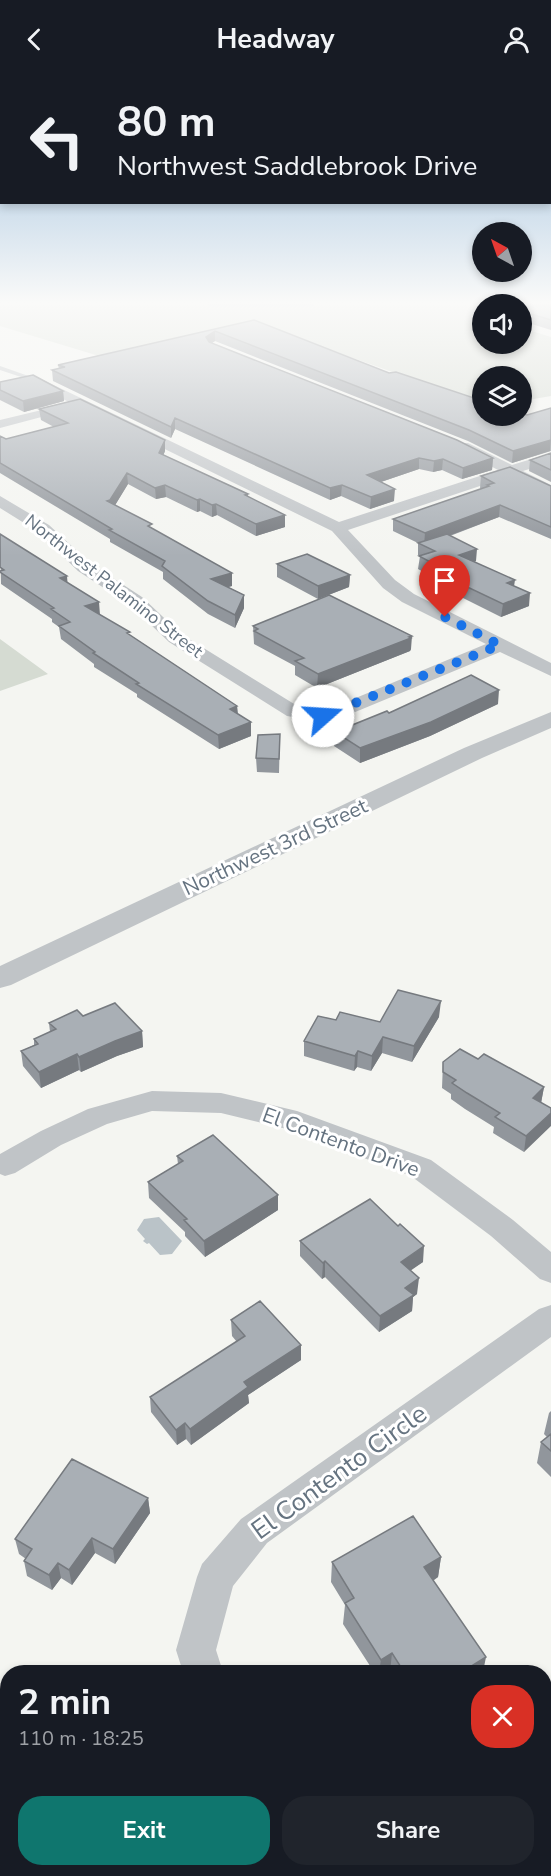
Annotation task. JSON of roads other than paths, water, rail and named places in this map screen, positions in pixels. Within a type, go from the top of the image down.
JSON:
[{"type":"street","points":[[53,389],[338,528],[389,584],[399,591],[551,670]]},
{"type":"street","points":[[0,424],[82,403]]},
{"type":"street","points":[[452,442],[551,491]]},
{"type":"street","points":[[338,528],[551,457]]},
{"type":"street","name":"Northwest Palamino Street","points":[[0,501],[44,528],[84,567],[136,601],[175,638],[294,712],[323,716],[500,645]]},
{"type":"street","name":"Northwest 3rd Street","points":[[0,978],[473,753],[551,719]]},
{"type":"street","name":"El Contento Drive","points":[[5,1165],[51,1138],[98,1116],[152,1101],[221,1103],[297,1121],[421,1168],[502,1228],[551,1270]]},
{"type":"street","name":"El Contento Circle","points":[[201,1665],[196,1650],[216,1577],[254,1531],[551,1319]]}]
